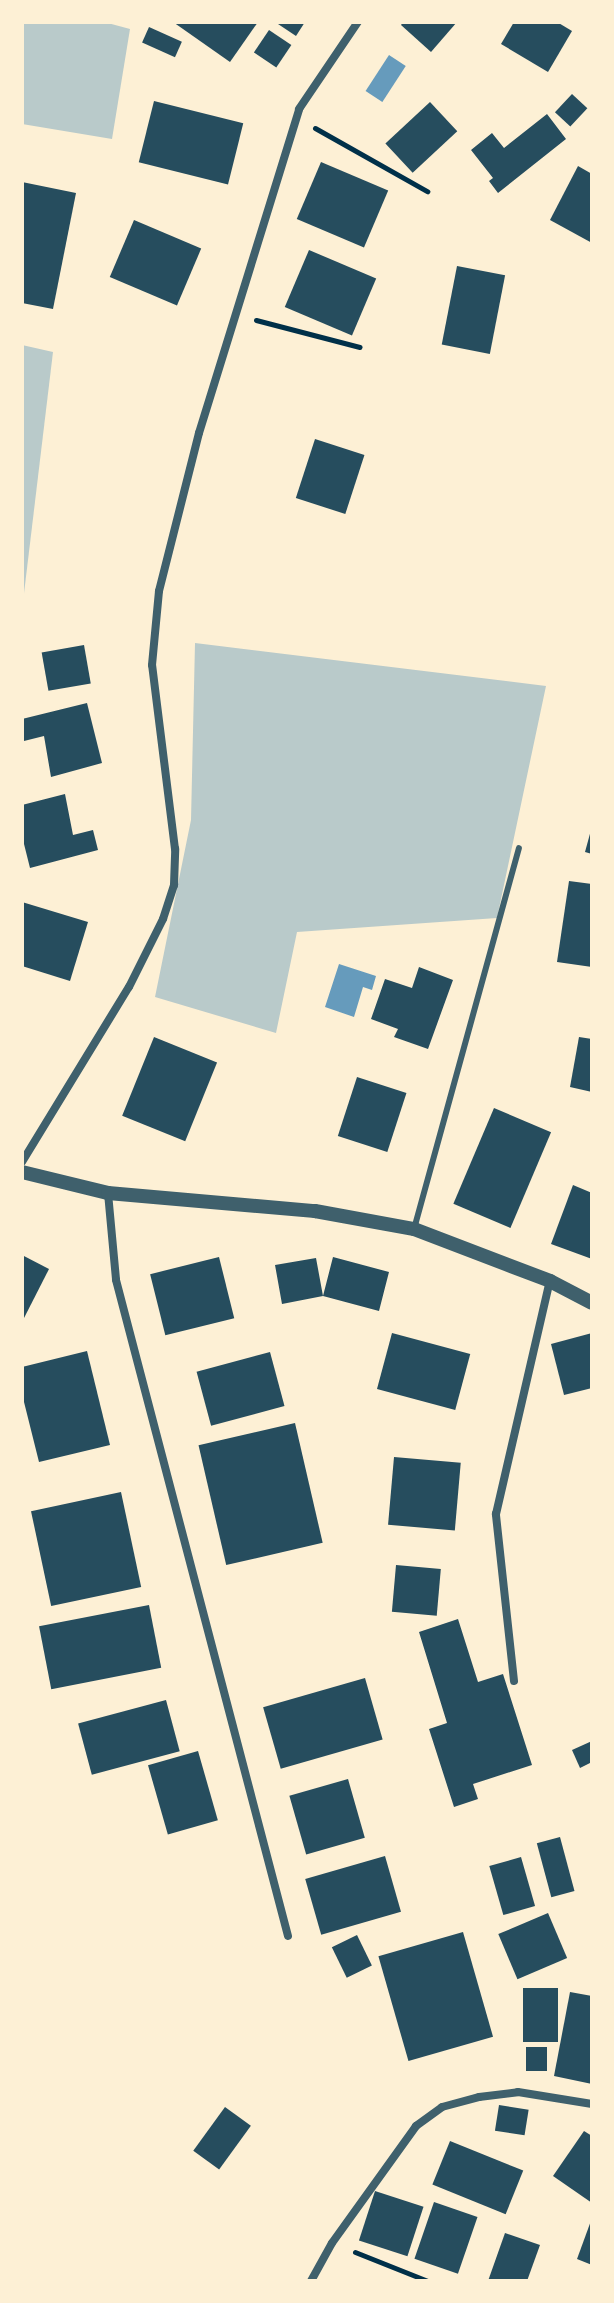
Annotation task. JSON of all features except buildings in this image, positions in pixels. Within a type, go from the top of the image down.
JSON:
[{"type":"street","points":[[22,1162],[129,987],[163,919],[174,885],[175,849],[152,665],[158,606],[199,433],[299,109],[358,22]]},
{"type":"street","points":[[22,1172],[108,1193],[315,1211],[414,1229],[550,1281],[592,1303]]},
{"type":"street","points":[[108,1193],[116,1280],[288,1936]]},
{"type":"street","points":[[514,1681],[496,1514],[550,1281]]},
{"type":"street","points":[[311,2281],[332,2243],[416,2126],[442,2107],[479,2097],[518,2092],[592,2104]]},
{"type":"lane","points":[[414,1229],[519,848]]},
{"type":"path","points":[[296,118],[427,191]]},
{"type":"path","points":[[235,315],[360,347]]},
{"type":"path","points":[[332,2243],[428,2281]]},
{"type":"shaded area","points":[[22,22],[104,22],[130,29],[112,139],[22,124]]},
{"type":"shaded area","points":[[22,345],[53,352],[22,610]]},
{"type":"shaded area","points":[[195,643],[546,686],[497,918],[297,932],[276,1033],[155,997],[191,820]]},
{"type":"water","points":[[389,55],[406,66],[382,102],[366,91]]},
{"type":"water","points":[[339,964],[376,976],[372,990],[363,987],[354,1017],[325,1007]]}]
